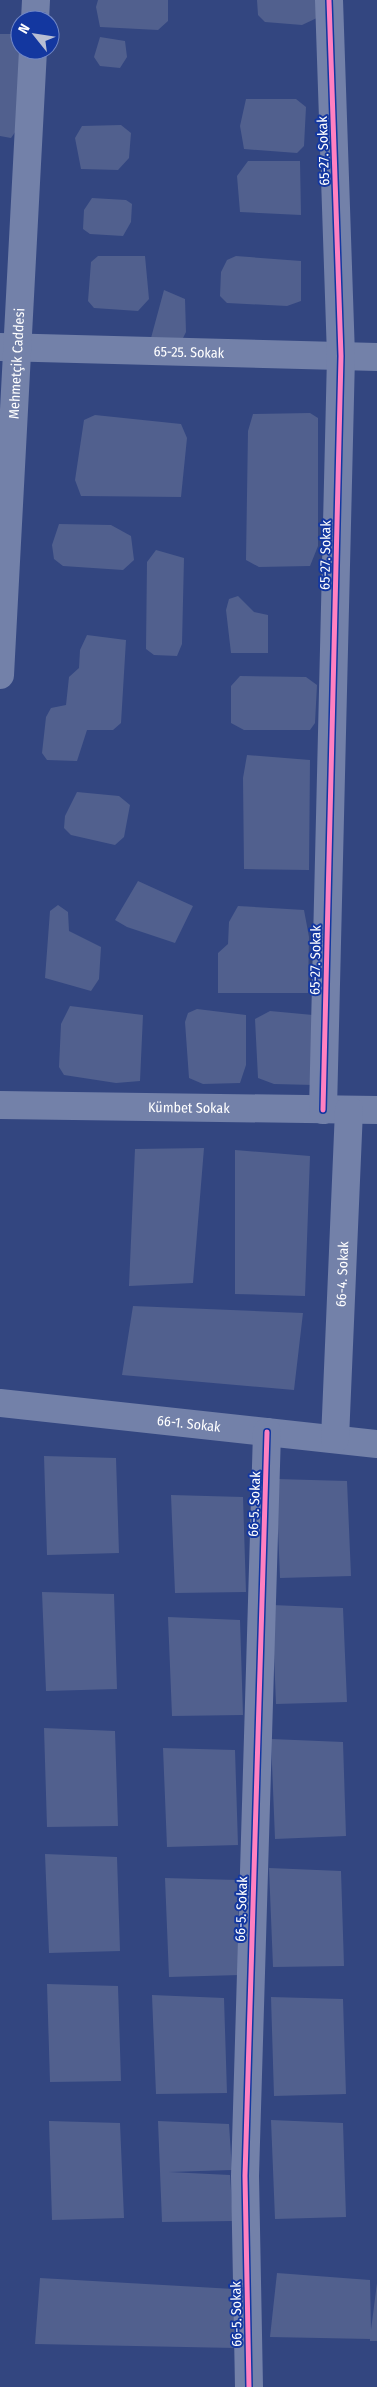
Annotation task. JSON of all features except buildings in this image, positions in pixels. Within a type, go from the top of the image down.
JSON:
[{"type":"street","name":"65-27. Sokak","points":[[329,0],[341,356],[336,1110]]},
{"type":"street","name":"Mehmetçik Caddesi","points":[[0,675],[9,347],[32,60]]},
{"type":"street","name":"65-25. Sokak","points":[[9,347],[377,357]]},
{"type":"street","name":"Kümbet Sokak","points":[[0,1105],[377,1110]]},
{"type":"street","name":"66-4. Sokak","points":[[335,1439],[336,1110]]},
{"type":"street","name":"66-1. Sokak","points":[[0,1403],[377,1444]]},
{"type":"street","name":"66-5. Sokak","points":[[249,2387],[245,2176],[267,1432]]},
{"type":"cycle path","points":[[323,1110],[341,356],[329,0]]},
{"type":"cycle path","points":[[249,2387],[245,2176],[267,1432]]}]
